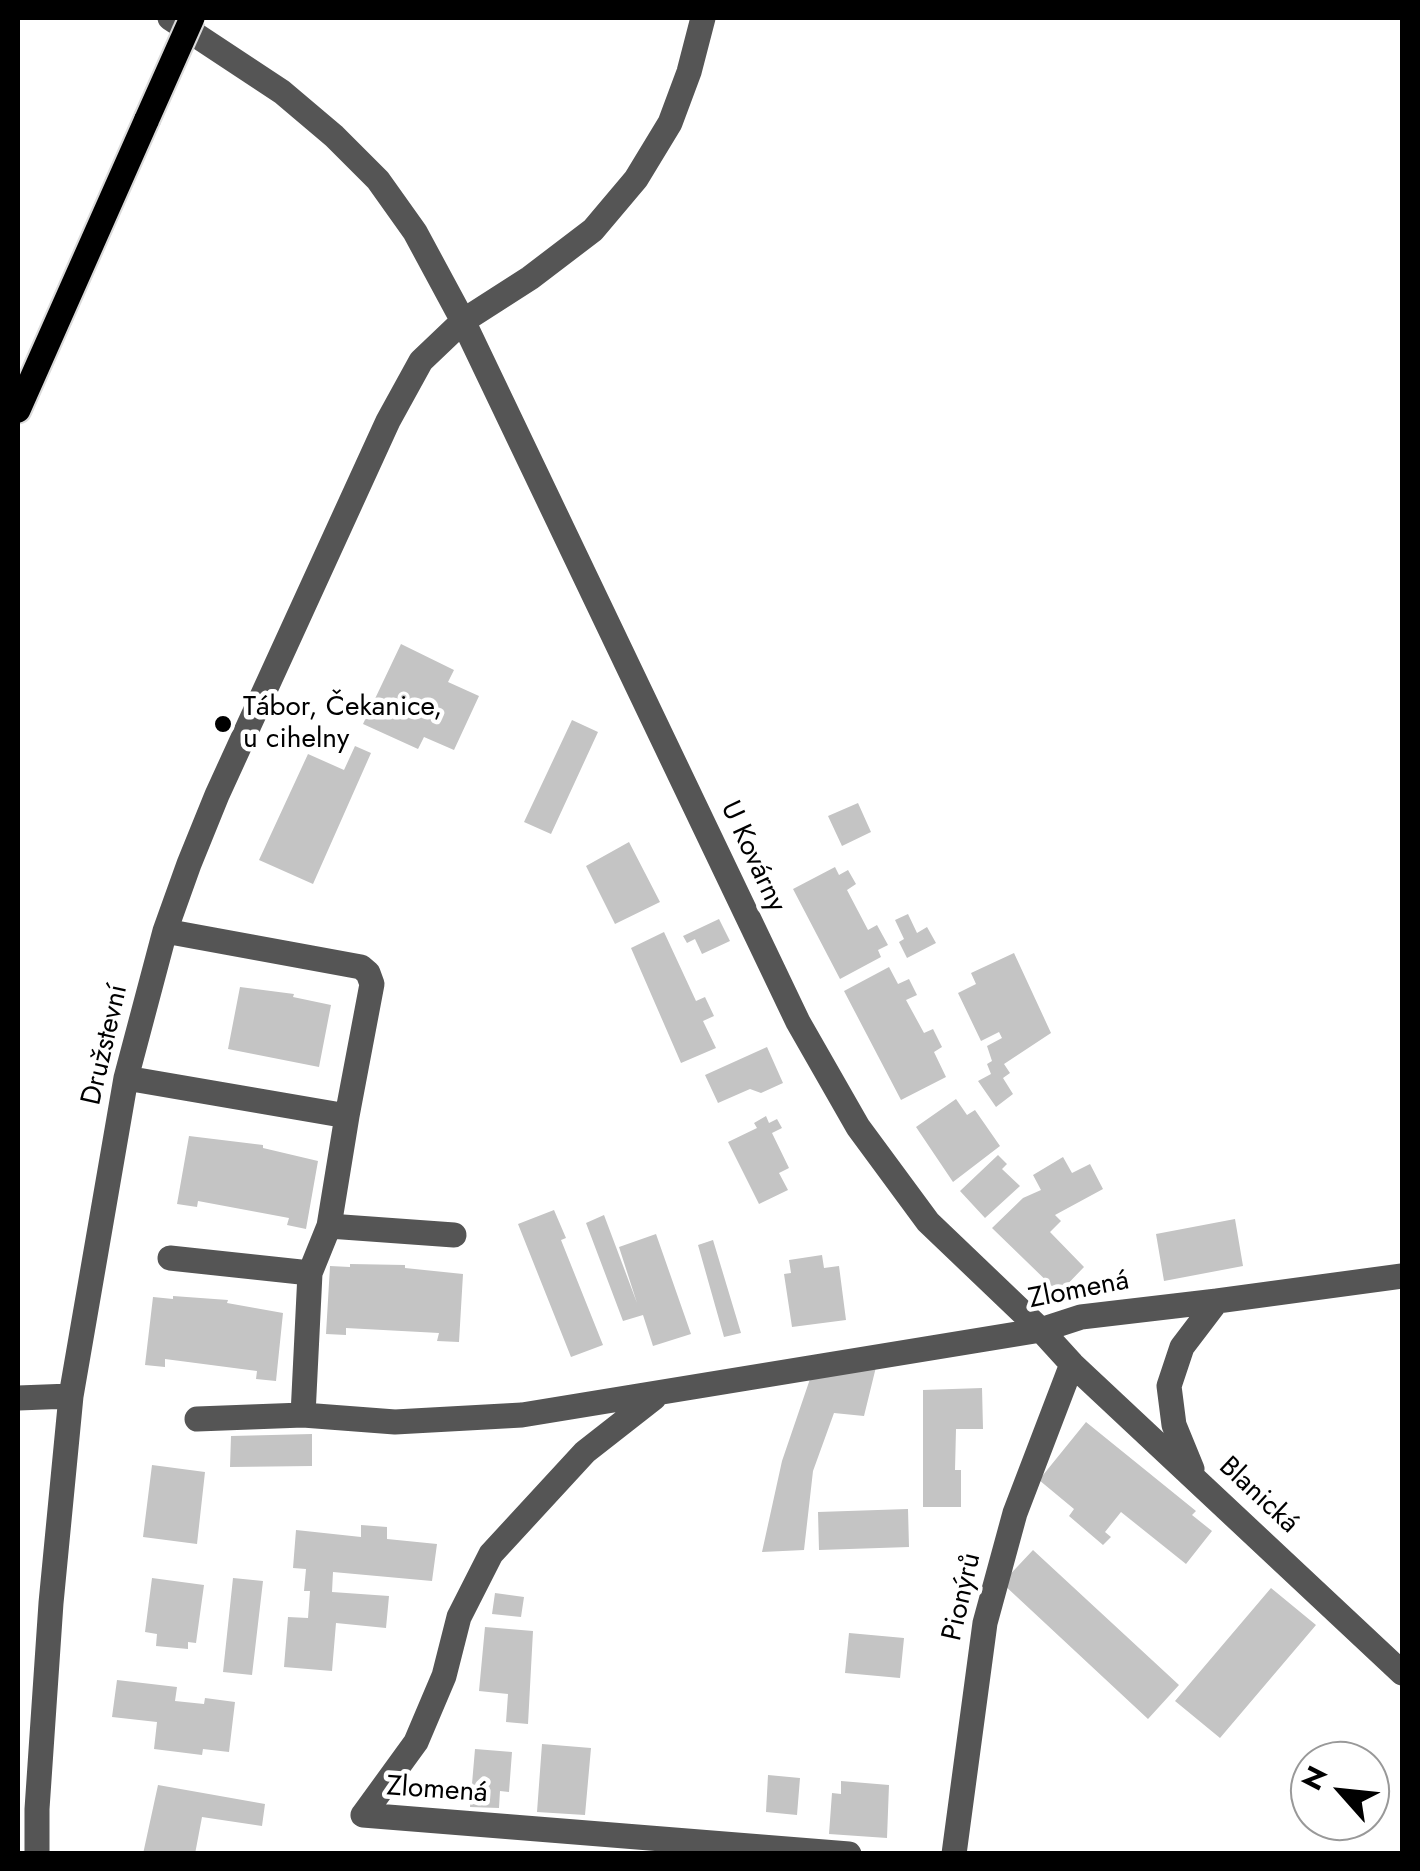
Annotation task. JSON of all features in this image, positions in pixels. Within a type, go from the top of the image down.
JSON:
[{"type":"main road","points":[[18,410],[192,18]]},
{"type":"street","name":"U Kovárny","points":[[170,18],[282,92],[334,136],[378,180],[415,232],[463,320],[815,1052],[858,1126],[928,1222],[1042,1330],[1072,1364]]},
{"type":"street","name":"Družstevní","points":[[37,1854],[51,1603],[71,1396],[126,1078],[166,931],[217,795],[388,421],[421,361],[463,320],[530,278],[593,230],[636,178],[670,123],[702,18]]},
{"type":"street","points":[[166,931],[360,967],[372,984],[329,1226],[310,1273],[303,1414]]},
{"type":"street","points":[[126,1078],[347,1116]]},
{"type":"street","points":[[329,1226],[454,1235]]},
{"type":"street","points":[[170,1258],[310,1273]]},
{"type":"street","name":"Zlomená","points":[[197,1419],[303,1414],[395,1422],[522,1415],[1042,1330],[1081,1317],[1402,1276]]},
{"type":"street","points":[[1195,1479],[1174,1425],[1169,1386],[1182,1346],[1217,1300]]},
{"type":"street","name":"Blanická","points":[[1072,1364],[1402,1673]]},
{"type":"street","name":"Pionýrů","points":[[954,1854],[985,1623],[1015,1513],[1072,1364]]},
{"type":"street","name":"Zlomená","points":[[658,1395],[585,1452],[491,1554],[459,1617],[444,1676],[416,1742],[363,1816],[850,1854]]},
{"type":"street","points":[[18,1398],[71,1396]]},
{"type":"building","points":[[401,644],[454,670],[448,682],[479,696],[454,750],[424,737],[418,749],[363,724]]},
{"type":"building","points":[[572,720],[598,732],[551,834],[524,822]]},
{"type":"building","points":[[355,746],[371,753],[313,884],[259,860],[308,754],[344,770]]},
{"type":"building","points":[[858,803],[871,832],[842,846],[828,816]]},
{"type":"building","points":[[629,842],[660,902],[615,924],[586,866]]},
{"type":"building","points":[[835,867],[839,875],[848,870],[856,884],[847,890],[868,930],[877,925],[888,945],[878,950],[881,957],[840,979],[793,889]]},
{"type":"building","points":[[908,914],[917,933],[927,927],[936,943],[907,958],[895,920]]},
{"type":"building","points":[[719,919],[730,941],[702,954],[695,939],[687,943],[683,936]]},
{"type":"building","points":[[664,932],[696,1001],[705,997],[714,1016],[703,1021],[716,1048],[681,1063],[631,948]]},
{"type":"building","points":[[1014,953],[1051,1033],[1004,1064],[1010,1073],[1003,1078],[1013,1094],[996,1107],[978,1081],[991,1074],[987,1046],[1002,1038],[999,1032],[981,1041],[958,993],[976,984],[971,973]]},
{"type":"building","points":[[889,967],[898,984],[909,979],[917,995],[906,1000],[924,1033],[933,1029],[942,1047],[934,1052],[946,1077],[901,1100],[844,991]]},
{"type":"building","points":[[240,987],[294,994],[293,997],[331,1005],[319,1067],[228,1049]]},
{"type":"building","points":[[767,1047],[783,1083],[761,1093],[750,1089],[718,1103],[705,1075]]},
{"type":"building","points":[[956,1099],[967,1115],[975,1110],[1000,1146],[953,1182],[916,1127]]},
{"type":"building","points":[[766,1116],[769,1123],[777,1119],[782,1128],[772,1133],[789,1168],[779,1173],[788,1190],[759,1204],[728,1142],[757,1128],[754,1123]]},
{"type":"building","points":[[189,1136],[263,1145],[318,1161],[306,1229],[287,1225],[289,1218],[198,1201],[197,1207],[177,1204]]},
{"type":"building","points":[[998,1155],[1007,1164],[1002,1169],[1020,1186],[985,1218],[960,1191]]},
{"type":"building","points":[[1063,1157],[1072,1173],[1090,1164],[1103,1189],[1055,1215],[1061,1221],[1050,1232],[1084,1267],[1059,1293],[992,1228],[1023,1198],[1041,1190],[1033,1175]]},
{"type":"building","points":[[554,1210],[566,1238],[561,1240],[603,1345],[571,1357],[518,1224]]},
{"type":"building","points":[[604,1215],[637,1303],[619,1247],[656,1234],[691,1334],[653,1346],[643,1315],[623,1321],[586,1223]]},
{"type":"building","points":[[1235,1219],[1243,1266],[1164,1281],[1156,1234]]},
{"type":"building","points":[[713,1240],[741,1333],[724,1337],[698,1245]]},
{"type":"building","points":[[822,1255],[824,1268],[839,1266],[846,1320],[792,1327],[784,1274],[791,1273],[789,1260]]},
{"type":"building","points":[[405,1265],[463,1274],[459,1342],[437,1341],[439,1333],[346,1328],[346,1335],[326,1334],[330,1266]]},
{"type":"building","points":[[153,1297],[228,1300],[227,1303],[283,1313],[276,1381],[256,1379],[257,1371],[165,1359],[165,1367],[145,1365]]},
{"type":"building","points":[[876,1367],[864,1416],[834,1413],[813,1471],[804,1550],[762,1552],[782,1461],[810,1379]]},
{"type":"building","points":[[982,1388],[983,1429],[956,1429],[955,1470],[961,1470],[961,1507],[923,1507],[923,1390]]},
{"type":"building","points":[[1086,1422],[1196,1511],[1192,1515],[1212,1531],[1186,1564],[1121,1512],[1105,1532],[1111,1537],[1103,1545],[1069,1516],[1074,1509],[1039,1480]]},
{"type":"building","points":[[312,1434],[312,1466],[230,1467],[231,1436]]},
{"type":"building","points":[[152,1465],[205,1472],[197,1544],[143,1537]]},
{"type":"building","points":[[908,1509],[909,1547],[819,1550],[818,1512]]},
{"type":"building","points":[[361,1525],[387,1527],[387,1539],[437,1544],[432,1581],[333,1572],[332,1592],[389,1596],[386,1628],[336,1623],[332,1671],[284,1667],[288,1617],[308,1618],[310,1591],[304,1591],[306,1569],[293,1568],[296,1530],[361,1537]]},
{"type":"building","points":[[1033,1550],[1179,1685],[1148,1719],[1002,1583]]},
{"type":"building","points":[[152,1578],[204,1585],[196,1643],[188,1642],[188,1649],[156,1646],[157,1634],[145,1632]]},
{"type":"building","points":[[233,1578],[263,1581],[252,1675],[223,1672]]},
{"type":"building","points":[[1271,1588],[1316,1625],[1220,1738],[1175,1701]]},
{"type":"building","points":[[495,1593],[524,1597],[521,1617],[492,1614]]},
{"type":"building","points":[[485,1627],[533,1631],[528,1724],[506,1722],[508,1694],[479,1691]]},
{"type":"building","points":[[849,1633],[904,1638],[900,1678],[845,1673]]},
{"type":"building","points":[[117,1680],[177,1687],[175,1701],[204,1704],[205,1698],[235,1702],[229,1752],[203,1749],[202,1755],[154,1749],[157,1722],[112,1717]]},
{"type":"building","points":[[542,1744],[591,1748],[585,1815],[537,1812]]},
{"type":"building","points":[[475,1749],[512,1752],[509,1792],[500,1791],[499,1808],[470,1807]]},
{"type":"building","points":[[768,1775],[800,1778],[797,1815],[766,1812]]},
{"type":"building","points":[[841,1781],[889,1785],[887,1838],[829,1834],[832,1793],[841,1794]]},
{"type":"building","points":[[158,1785],[265,1804],[262,1826],[202,1817],[195,1854],[143,1854]]},
{"type":"place","name":"Tábor, Čekanice, u cihelny","points":[[223,724]]}]
